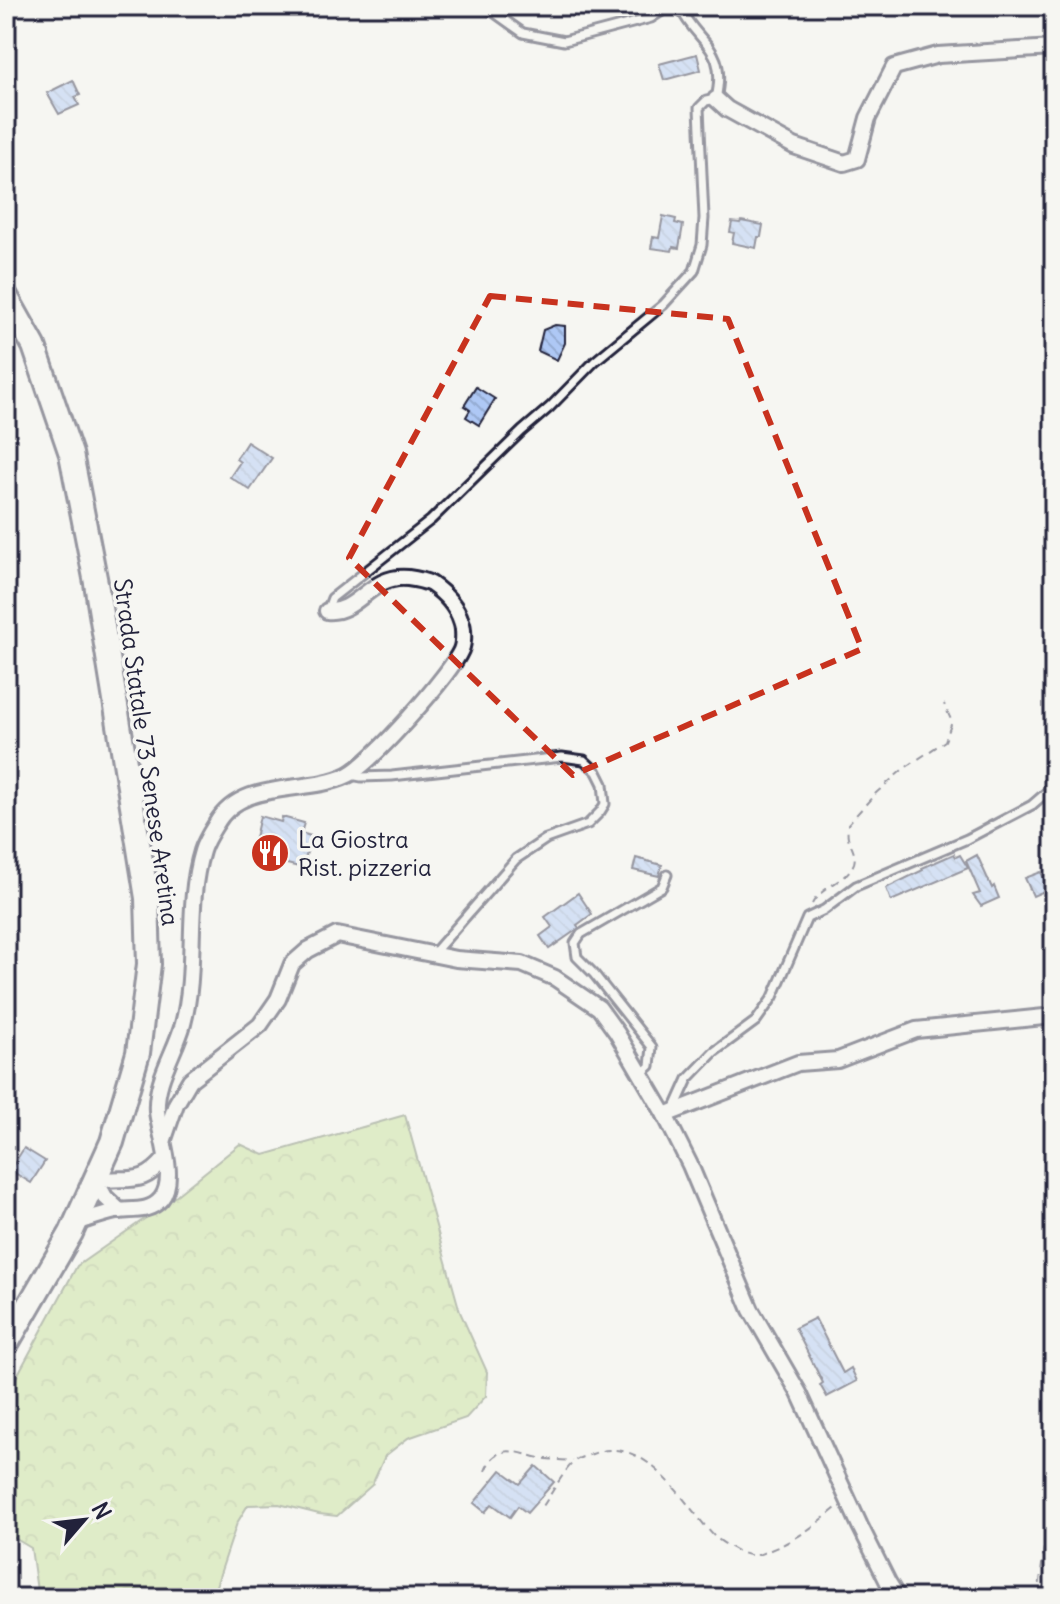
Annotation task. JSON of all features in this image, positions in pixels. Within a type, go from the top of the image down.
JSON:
[{"type":"main road","name":"Strada Statale 73 Senese Aretina","points":[[6,296],[34,346],[71,454],[96,583],[147,898],[149,964],[138,1053],[112,1142],[76,1223],[6,1345]]},
{"type":"street","points":[[716,99],[727,109],[794,146],[844,163],[857,159],[868,118],[894,67],[938,55],[1054,48]]},
{"type":"street","points":[[76,1223],[120,1211],[151,1207],[166,1190],[168,1176],[157,1112],[158,1094],[183,1023],[191,980],[194,884],[203,848],[218,819],[236,803],[260,792],[327,781],[349,774],[400,727],[434,689],[463,647],[462,622],[452,603],[424,580],[403,577],[385,581],[344,610],[327,611]]},
{"type":"street","points":[[164,1139],[176,1104],[190,1080],[260,1025],[278,999],[292,964],[308,950],[337,935],[456,959],[522,964],[555,978],[599,1008],[669,1113],[751,1310],[799,1393],[847,1499],[898,1598]]},
{"type":"street","points":[[669,1113],[798,1063],[838,1060],[916,1030],[1054,1016]]},
{"type":"street","points":[[112,1142],[116,1160],[129,1179]]},
{"type":"street","points":[[120,1211],[105,1197],[96,1181],[144,1178],[155,1173],[165,1159]]},
{"type":"lane","points":[[482,6],[492,9],[523,33],[564,41],[651,18],[670,6]]},
{"type":"lane","points":[[327,611],[332,598],[431,520],[595,361],[663,305],[694,271],[702,245],[704,218],[699,108],[706,101],[716,99],[720,82],[717,60],[710,47],[691,27],[679,6]]},
{"type":"lane","points":[[349,774],[361,777],[392,776],[562,757],[584,760],[597,772],[603,784],[605,804],[594,818],[588,824],[546,839],[516,859],[433,954]]},
{"type":"lane","points":[[669,1113],[688,1079],[714,1052],[756,1021],[773,997],[807,918],[824,910],[856,886],[967,839],[1032,805],[1054,786]]},
{"type":"lane","points":[[641,1074],[650,1066],[652,1047],[603,984],[577,957],[575,943],[581,934],[662,887],[667,875]]},
{"type":"path","points":[[810,917],[812,901],[854,864],[855,853],[847,836],[848,824],[902,770],[945,741],[952,722],[944,704]]},
{"type":"path","points":[[485,1471],[496,1455],[512,1450],[543,1459],[574,1461],[600,1451],[623,1452],[644,1460],[661,1472],[716,1538],[736,1550],[755,1556],[808,1532],[847,1499]]},
{"type":"path","points":[[543,1506],[574,1461]]},
{"type":"path","points":[[1038,1598],[1050,1497],[1054,1492]]},
{"type":"highlighted area","points":[[490,296],[728,319],[862,649],[573,775],[349,558]]},
{"type":"green space","points":[[405,1115],[460,1312],[487,1372],[486,1396],[466,1418],[408,1438],[385,1456],[372,1485],[337,1516],[279,1504],[248,1505],[237,1523],[212,1598],[38,1598],[31,1548],[6,1533],[6,1396],[77,1266],[163,1206],[240,1144],[264,1155]]},
{"type":"building","points":[[697,54],[701,70],[664,80],[659,64]]},
{"type":"building","points":[[73,80],[80,95],[75,97],[79,105],[59,114],[47,93]]},
{"type":"building","points":[[663,216],[676,219],[675,223],[683,225],[679,248],[673,247],[672,251],[651,248],[653,237],[659,238]]},
{"type":"building","points":[[732,222],[763,225],[756,248],[732,243]]},
{"type":"building","points":[[555,325],[565,326],[565,343],[557,360],[538,351],[543,330]]},
{"type":"building","points":[[476,387],[495,399],[479,425],[466,417],[470,410],[464,406]]},
{"type":"building","points":[[247,442],[272,458],[250,490],[230,477],[240,462],[236,459]]},
{"type":"building","points":[[260,816],[281,822],[282,817],[304,823],[301,833],[311,836],[303,868],[251,855]]},
{"type":"building","points":[[954,854],[956,857],[960,855],[968,868],[891,901],[886,888]]},
{"type":"building","points":[[977,855],[999,898],[981,906],[973,895],[980,893],[966,861]]},
{"type":"building","points":[[636,858],[662,865],[659,876],[633,870]]},
{"type":"building","points":[[1041,872],[1049,889],[1033,896],[1025,878]]},
{"type":"building","points":[[578,893],[592,914],[577,925],[579,928],[549,949],[540,936],[552,927],[545,917]]},
{"type":"building","points":[[24,1148],[45,1161],[31,1183],[10,1170]]},
{"type":"building","points":[[815,1318],[843,1373],[851,1368],[857,1381],[827,1397],[795,1328]]},
{"type":"building","points":[[536,1466],[554,1482],[527,1513],[518,1506],[510,1517],[492,1504],[485,1512],[474,1503],[501,1470],[520,1484]]},
{"type":"place","name":"La Giostra Rist. pizzeria","points":[[270,853]]}]
